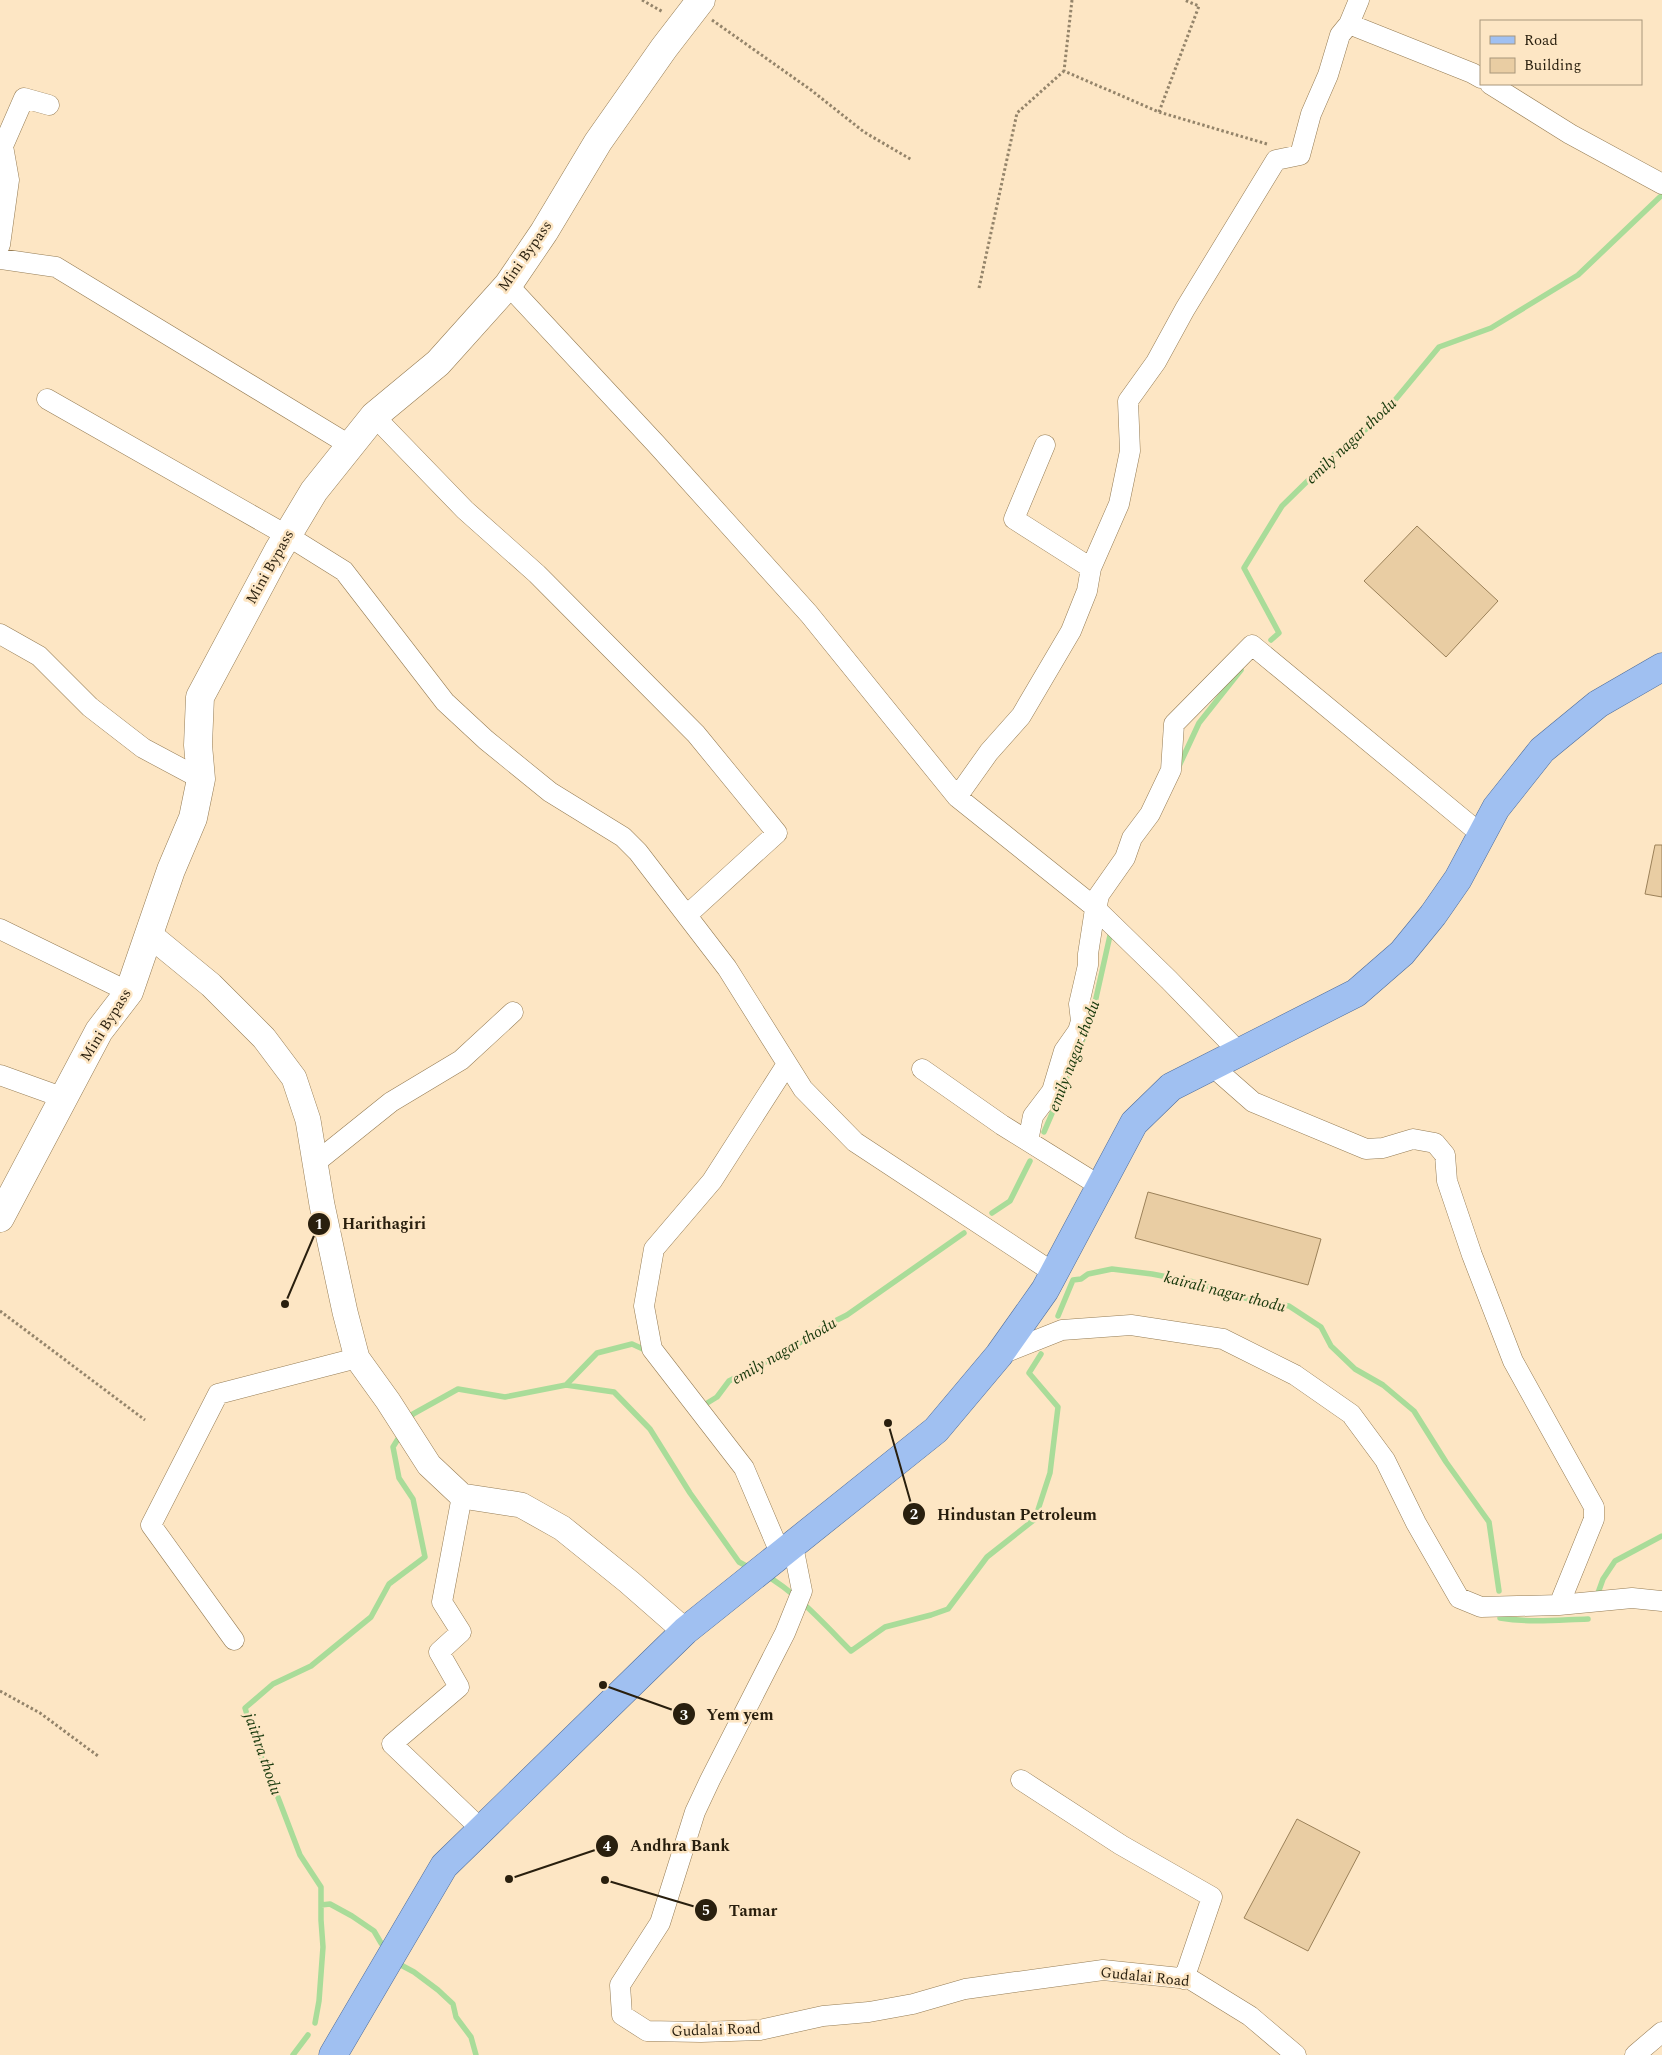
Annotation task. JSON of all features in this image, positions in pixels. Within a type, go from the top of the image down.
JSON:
[{"type":"main road","name":"Mini Bypass","points":[[0,1218],[99,1031],[129,992],[171,870],[193,818],[200,779],[198,745],[200,697],[288,536],[314,491],[374,416],[438,363],[508,285],[544,232],[598,142],[664,48],[698,4]]},
{"type":"main road","points":[[333,2055],[444,1866],[685,1631],[936,1430],[999,1355],[1045,1290],[1134,1123],[1171,1087],[1356,993],[1402,953],[1433,915],[1458,879],[1496,808],[1542,750],[1598,704],[1662,667]]},
{"type":"street","points":[[957,797],[989,752],[1021,716],[1071,631],[1087,591],[1091,568],[1119,504],[1130,451],[1128,401],[1156,362],[1185,308],[1276,160],[1300,154],[1311,114],[1328,75],[1340,35],[1349,24],[1359,0]]},
{"type":"street","points":[[1349,24],[1480,77]]},
{"type":"street","points":[[1492,85],[1570,134],[1662,184]]},
{"type":"street","points":[[0,244],[9,180],[3,146],[24,98],[49,105]]},
{"type":"street","points":[[0,259],[56,267],[351,446]]},
{"type":"street","points":[[508,285],[657,445],[808,614],[957,797],[1096,909],[1239,1052]]},
{"type":"street","points":[[47,399],[288,536],[344,571],[445,702],[486,740],[550,792],[623,837],[638,852],[727,968],[803,1090],[855,1142],[1054,1273]]},
{"type":"street","points":[[374,416],[465,510],[537,574],[696,734],[777,833],[687,915]]},
{"type":"street","points":[[1045,445],[1014,519],[1091,568]]},
{"type":"street","points":[[0,634],[39,656],[90,707],[143,748],[200,779]]},
{"type":"street","points":[[1028,1141],[1033,1116],[1052,1091],[1064,1051],[1080,1026],[1079,1004],[1088,965],[1088,954],[1099,894],[1126,858],[1132,838],[1150,814],[1171,770],[1174,724],[1252,646],[1482,835]]},
{"type":"street","points":[[0,929],[129,992]]},
{"type":"street","points":[[150,935],[218,991],[264,1038],[294,1078],[308,1120],[340,1293],[356,1358],[398,1416],[429,1464],[462,1496],[521,1505],[562,1528],[629,1582],[685,1631]]},
{"type":"street","points":[[315,1163],[391,1102],[461,1060],[513,1012]]},
{"type":"street","points":[[773,1561],[744,1468],[652,1349],[644,1306],[654,1249],[712,1181],[787,1064]]},
{"type":"street","points":[[1212,1066],[1253,1102],[1366,1150],[1383,1148],[1413,1139],[1435,1143],[1445,1155],[1447,1181],[1472,1256],[1513,1361],[1594,1507],[1594,1519],[1559,1605]]},
{"type":"street","points":[[922,1070],[1028,1141],[1100,1186]]},
{"type":"street","points":[[0,1075],[64,1098]]},
{"type":"street","points":[[999,1355],[1062,1330],[1131,1325],[1223,1339],[1295,1375],[1351,1414],[1385,1460],[1416,1523],[1459,1598],[1481,1607],[1559,1605],[1632,1598],[1662,1601]]},
{"type":"street","points":[[234,1640],[151,1525],[218,1394],[356,1358]]},
{"type":"street","points":[[462,1496],[442,1602],[461,1632],[439,1652],[459,1687],[392,1744],[481,1830]]},
{"type":"street","name":"Gudalai Road","points":[[773,1561],[802,1591],[786,1633],[695,1812],[660,1923],[620,1985],[622,2014],[647,2031],[760,2030],[823,2016],[869,2012],[913,2004],[965,1989],[1103,1970],[1190,1979],[1250,2016],[1296,2055]]},
{"type":"street","points":[[1021,1780],[1121,1845],[1212,1897],[1184,1979]]},
{"type":"street","points":[[1635,2055],[1662,2032]]},
{"type":"path","points":[[979,288],[1017,113],[1064,71],[1072,0]]},
{"type":"path","points":[[1159,112],[1199,6],[1184,0]]},
{"type":"path","points":[[698,4],[740,41],[812,90],[864,132],[912,160]]},
{"type":"path","points":[[1064,71],[1159,112],[1300,154]]},
{"type":"path","points":[[0,1310],[145,1420]]},
{"type":"path","points":[[0,1691],[40,1712],[98,1756]]},
{"type":"building","points":[[1417,526],[1498,601],[1446,657],[1364,581]]},
{"type":"building","points":[[1655,845],[1662,845],[1662,897],[1645,894]]},
{"type":"building","points":[[1148,1192],[1321,1239],[1308,1285],[1135,1238]]},
{"type":"building","points":[[1297,1819],[1360,1852],[1308,1951],[1244,1918]]},
{"type":"waterway","name":"emily nagar thodu","points":[[1271,640],[1279,633],[1244,568],[1282,506],[1335,454],[1381,417],[1439,347],[1491,328],[1578,275],[1662,195]]},
{"type":"waterway","name":"emily nagar thodu","points":[[1179,766],[1199,723],[1241,670]]},
{"type":"waterway","name":"emily nagar thodu","points":[[1088,1026],[1092,1016],[1111,931]]},
{"type":"waterway","name":"emily nagar thodu","points":[[1063,1086],[1083,1039]]},
{"type":"waterway","name":"emily nagar thodu","points":[[1044,1132],[1060,1095]]},
{"type":"waterway","name":"emily nagar thodu","points":[[992,1213],[1010,1201],[1030,1161]]},
{"type":"waterway","name":"emily nagar thodu","points":[[702,1403],[704,1405],[717,1397],[729,1381],[792,1348],[821,1328],[847,1315],[964,1233]]},
{"type":"waterway","name":"kairali nagar thodu","points":[[1058,1316],[1073,1280],[1081,1279],[1088,1274],[1112,1269],[1194,1282],[1248,1299],[1289,1306],[1321,1327],[1331,1346],[1355,1369],[1383,1385],[1414,1411],[1446,1462],[1489,1522],[1499,1591]]},
{"type":"waterway","name":"emily nagar thodu","points":[[566,1385],[597,1353],[632,1344],[647,1353]]},
{"type":"waterway","name":"kairali nagar thodu","points":[[765,1575],[788,1590],[851,1651],[885,1627],[948,1609],[987,1557],[1035,1519],[1050,1473],[1058,1407],[1029,1373],[1041,1354]]},
{"type":"waterway","points":[[408,1422],[413,1414],[458,1389],[505,1397],[566,1385],[614,1392],[650,1429],[690,1493],[739,1562],[750,1568]]},
{"type":"waterway","name":"jaithra thodu","points":[[315,2023],[319,2001],[323,1947],[321,1887],[300,1855],[256,1744],[245,1708],[273,1684],[311,1666],[371,1617],[389,1584],[425,1557],[413,1499],[399,1478],[393,1447],[401,1434]]},
{"type":"waterway","name":"kairali nagar thodu","points":[[1598,1593],[1603,1579],[1615,1561],[1662,1536]]},
{"type":"waterway","name":"kairali nagar thodu","points":[[1500,1618],[1533,1621],[1588,1619]]},
{"type":"waterway","points":[[321,1905],[330,1904],[352,1916],[374,1931],[381,1943]]},
{"type":"waterway","points":[[399,1964],[414,1972],[453,2004],[456,2017],[471,2037],[476,2055]]},
{"type":"waterway","points":[[293,2055],[308,2035]]},
{"type":"place","name":"Harithagiri","points":[[285,1304]]},
{"type":"place","name":"Hindustan Petroleum","points":[[888,1423]]},
{"type":"place","name":"Yem yem","points":[[603,1685]]},
{"type":"place","name":"Andhra Bank","points":[[509,1879]]},
{"type":"place","name":"Tamar","points":[[605,1880]]}]
